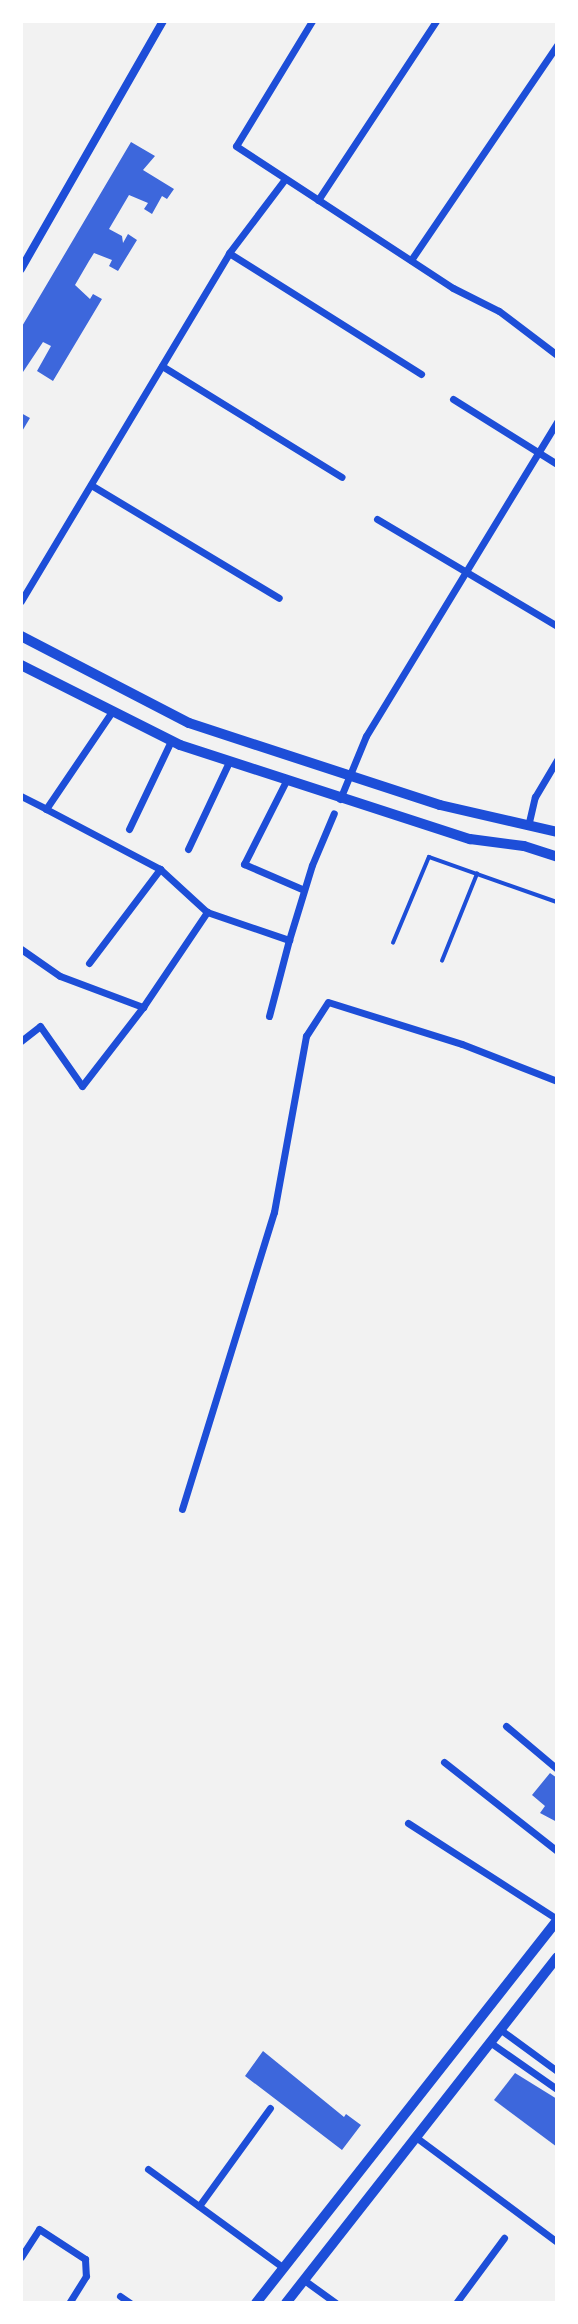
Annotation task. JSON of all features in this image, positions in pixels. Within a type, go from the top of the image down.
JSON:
[{"type":"main road","points":[[21,636],[189,723],[349,778],[475,815],[529,822],[557,832]]},
{"type":"main road","points":[[21,665],[111,713],[229,762],[470,839],[524,846],[557,857]]},
{"type":"main road","points":[[256,2303],[557,1919]]},
{"type":"main road","points":[[286,2303],[557,1958]]},
{"type":"street","points":[[21,269],[163,21]]},
{"type":"street","points":[[312,21],[236,146],[453,288],[499,311],[557,355]]},
{"type":"street","points":[[318,200],[436,21]]},
{"type":"street","points":[[411,260],[557,45]]},
{"type":"street","points":[[21,601],[229,253],[285,179]]},
{"type":"street","points":[[229,253],[421,374]]},
{"type":"street","points":[[162,366],[342,477]]},
{"type":"street","points":[[453,399],[557,464]]},
{"type":"street","points":[[340,799],[366,736],[557,422]]},
{"type":"street","points":[[91,485],[279,598]]},
{"type":"street","points":[[377,519],[557,626]]},
{"type":"street","points":[[46,809],[111,713]]},
{"type":"street","points":[[129,829],[171,740]]},
{"type":"street","points":[[529,822],[535,797],[557,760]]},
{"type":"street","points":[[188,849],[229,762]]},
{"type":"street","points":[[286,781],[244,864],[304,890]]},
{"type":"street","points":[[21,796],[160,869],[207,912],[289,940]]},
{"type":"street","points":[[270,1016],[304,890],[334,813]]},
{"type":"street","points":[[89,963],[160,869]]},
{"type":"street","points":[[21,1041],[40,1026],[82,1086],[143,1007],[207,912]]},
{"type":"street","points":[[21,949],[60,976],[143,1007]]},
{"type":"street","points":[[183,1509],[274,1212],[306,1036],[328,1002],[462,1044],[557,1081]]},
{"type":"street","points":[[506,1726],[557,1769]]},
{"type":"street","points":[[444,1762],[557,1851]]},
{"type":"street","points":[[408,1823],[557,1919]]},
{"type":"street","points":[[500,2030],[557,2071]]},
{"type":"street","points":[[491,2043],[557,2089]]},
{"type":"street","points":[[199,2206],[270,2108]]},
{"type":"street","points":[[417,2138],[557,2242]]},
{"type":"street","points":[[148,2169],[284,2268]]},
{"type":"street","points":[[21,2257],[39,2229],[85,2259],[86,2276],[69,2303]]},
{"type":"street","points":[[456,2303],[504,2238]]},
{"type":"street","points":[[304,2280],[336,2303]]},
{"type":"street","points":[[120,2296],[130,2303]]},
{"type":"lane","points":[[393,943],[429,857],[557,902]]},
{"type":"lane","points":[[442,961],[477,874]]},
{"type":"building","points":[[131,142],[155,156],[143,170],[174,189],[167,199],[162,196],[152,214],[144,209],[148,203],[129,195],[109,229],[122,236],[123,243],[128,234],[137,240],[118,271],[109,266],[112,260],[94,253],[89,261],[75,285],[90,299],[93,294],[102,299],[53,381],[37,371],[51,346],[43,342],[21,375],[21,328]]},
{"type":"building","points":[[21,413],[30,418],[21,433]]},
{"type":"building","points":[[550,1773],[557,1778],[557,1822],[540,1813],[545,1806],[532,1795]]},
{"type":"building","points":[[263,2051],[344,2117],[346,2114],[361,2125],[342,2150],[245,2076]]},
{"type":"building","points":[[515,2073],[557,2099],[557,2147],[494,2100]]}]
